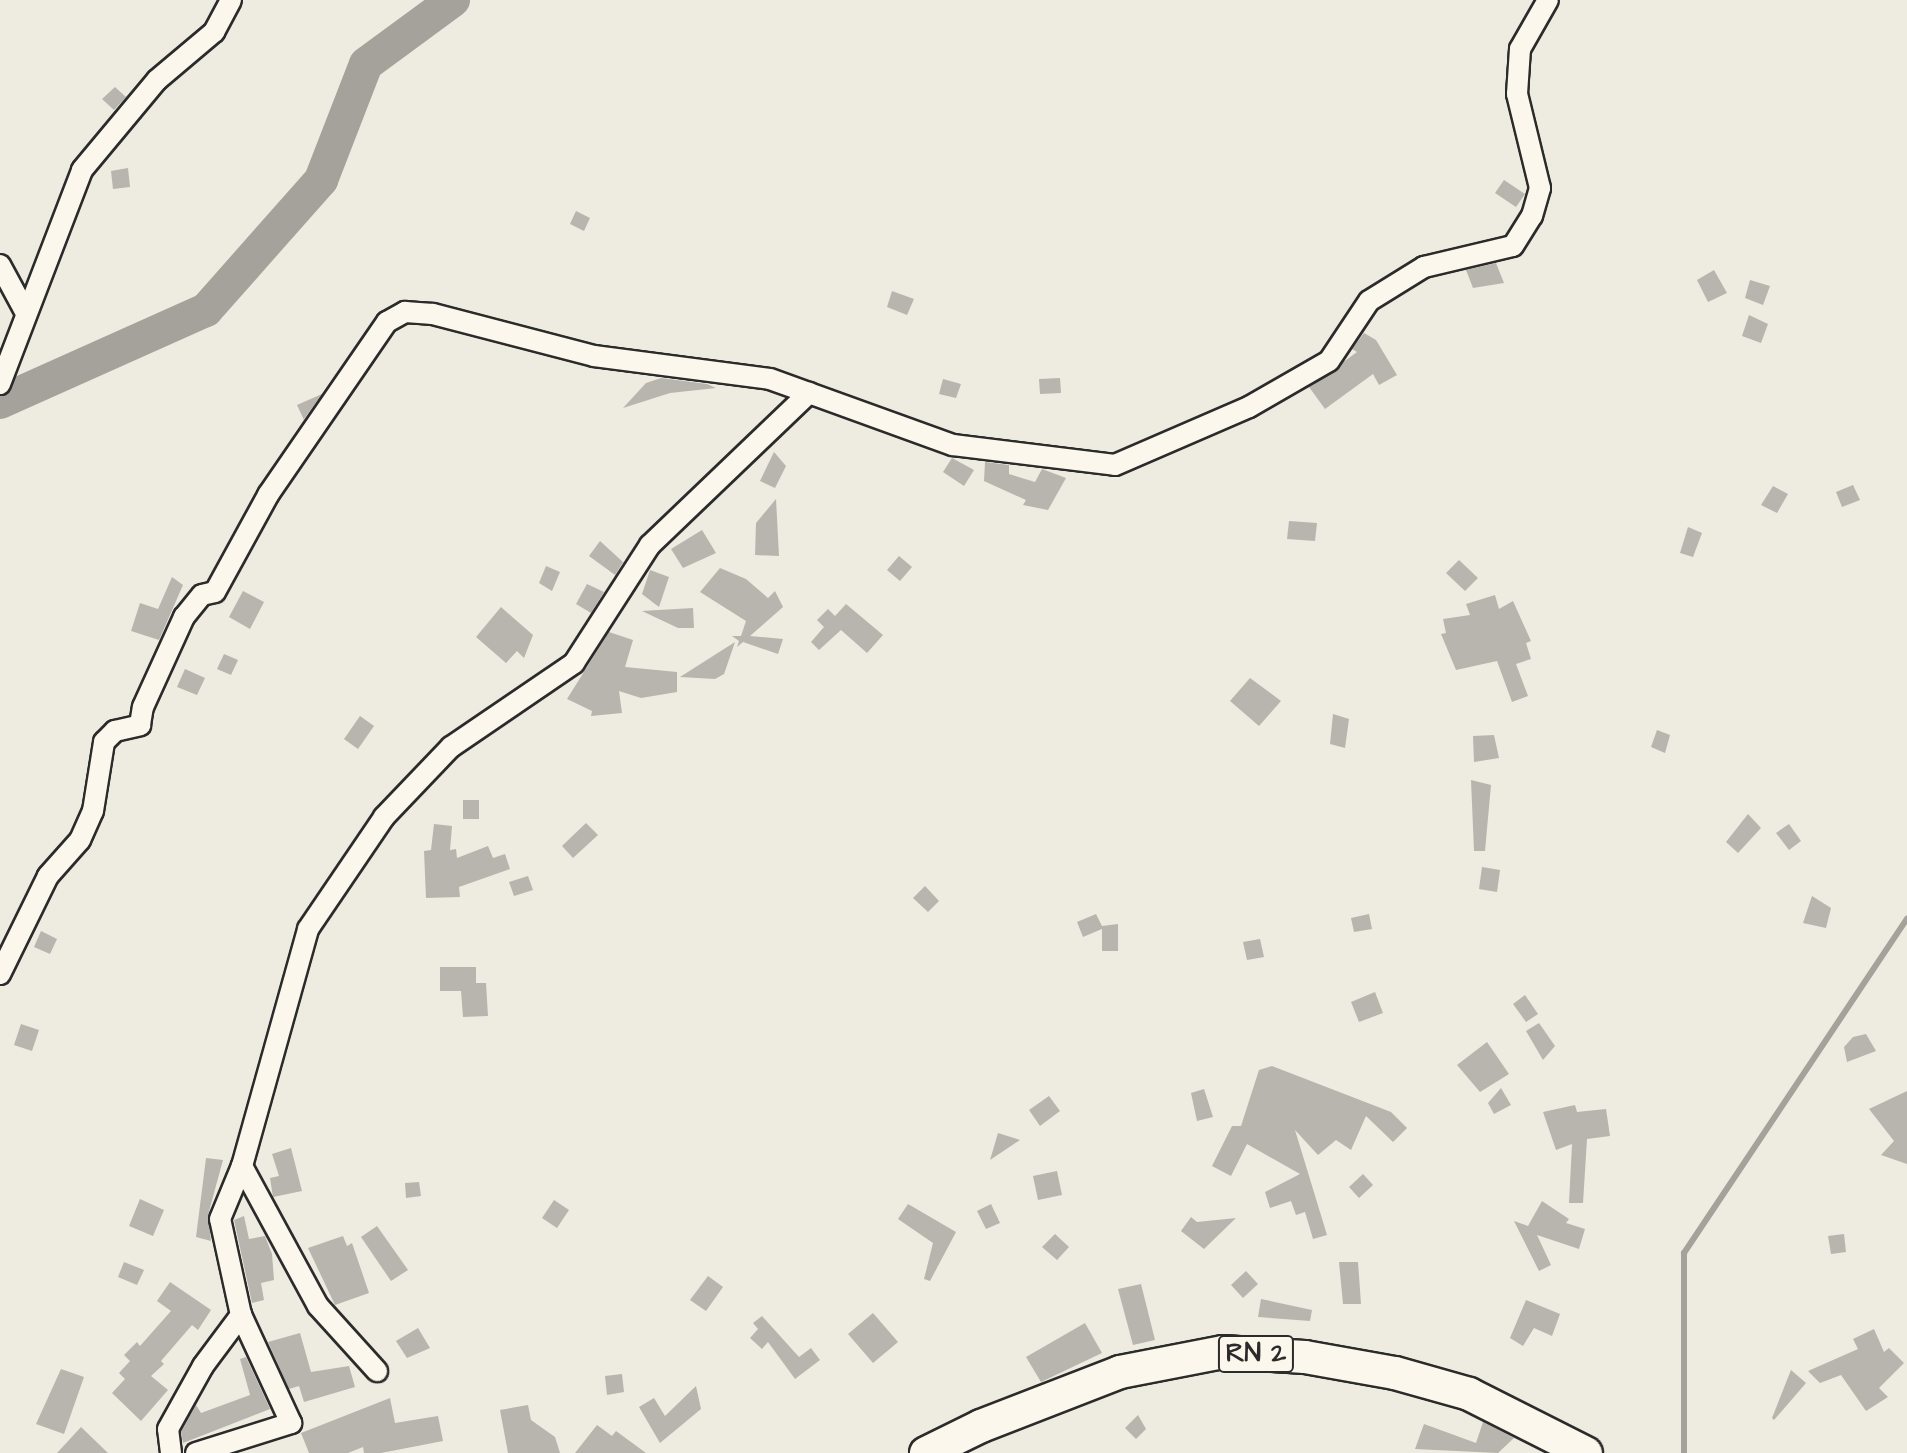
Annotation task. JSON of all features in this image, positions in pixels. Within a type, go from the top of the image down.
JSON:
[{"type":"main road","name":"RN 2","points":[[926,1453],[981,1426],[1120,1372],[1223,1352],[1305,1357],[1395,1373],[1469,1394],[1586,1453]]},
{"type":"street","points":[[0,384],[82,170],[115,123],[214,32],[231,0]]},
{"type":"street","points":[[0,974],[48,876],[84,830],[101,774],[104,742],[115,731],[140,725],[143,707],[184,617],[202,595],[215,592],[268,495],[387,322],[405,312],[433,314],[594,356],[756,376],[953,445],[1115,465],[1249,407],[1329,361],[1369,301],[1424,267],[1513,246],[1532,216],[1540,188],[1517,94],[1520,49],[1548,0]]},
{"type":"street","points":[[0,265],[26,313]]},
{"type":"street","points":[[196,1453],[291,1423],[241,1315],[220,1219],[242,1166],[308,929],[384,817],[451,747],[574,663],[650,545],[809,393]]},
{"type":"street","points":[[242,1166],[318,1306],[377,1371]]},
{"type":"street","points":[[171,1453],[168,1429],[203,1366],[241,1315]]},
{"type":"building","points":[[115,87],[126,97],[114,110],[102,99]]},
{"type":"building","points":[[128,168],[130,187],[113,189],[111,171]]},
{"type":"building","points":[[1504,180],[1525,194],[1516,207],[1495,193]]},
{"type":"building","points":[[576,211],[590,218],[584,231],[570,224]]},
{"type":"building","points":[[1496,263],[1504,283],[1473,288],[1466,270]]},
{"type":"building","points":[[1714,270],[1727,293],[1708,302],[1697,280]]},
{"type":"building","points":[[1750,280],[1770,286],[1763,305],[1745,298]]},
{"type":"building","points":[[892,291],[914,299],[907,315],[887,307]]},
{"type":"building","points":[[1749,315],[1768,324],[1761,343],[1742,336]]},
{"type":"building","points":[[1364,333],[1376,340],[1397,375],[1379,385],[1373,374],[1325,409],[1309,387],[1357,352],[1352,349]]},
{"type":"building","points":[[661,378],[716,388],[670,393],[623,408],[646,383]]},
{"type":"building","points":[[1060,378],[1061,393],[1040,394],[1039,379]]},
{"type":"building","points":[[943,379],[961,384],[956,398],[939,394]]},
{"type":"building","points":[[322,394],[304,419],[304,420],[297,405]]},
{"type":"building","points":[[774,452],[786,466],[775,488],[760,481]]},
{"type":"building","points":[[952,458],[974,470],[964,486],[943,472]]},
{"type":"building","points":[[985,462],[1009,465],[1009,474],[1035,482],[1042,469],[1066,478],[1048,510],[1023,505],[1026,500],[984,481]]},
{"type":"building","points":[[1853,485],[1860,500],[1842,507],[1836,492]]},
{"type":"building","points":[[1773,486],[1788,494],[1777,513],[1761,505]]},
{"type":"building","points":[[776,499],[779,556],[755,555],[756,523]]},
{"type":"building","points":[[1289,521],[1317,523],[1315,541],[1287,539]]},
{"type":"building","points":[[1688,527],[1702,533],[1693,557],[1680,553]]},
{"type":"building","points":[[702,530],[716,553],[683,568],[671,549]]},
{"type":"building","points":[[600,541],[623,562],[615,575],[589,556]]},
{"type":"building","points":[[899,556],[912,567],[900,581],[887,570]]},
{"type":"building","points":[[1459,560],[1478,578],[1465,591],[1446,573]]},
{"type":"building","points":[[546,566],[560,572],[552,591],[539,583]]},
{"type":"building","points":[[720,568],[746,579],[768,598],[775,591],[783,607],[750,636],[783,639],[778,654],[743,642],[737,647],[739,641],[732,636],[741,636],[746,621],[700,592]]},
{"type":"building","points":[[650,570],[669,577],[659,607],[642,594]]},
{"type":"building","points":[[172,577],[183,585],[159,640],[131,631],[140,603],[158,609]]},
{"type":"building","points":[[587,584],[604,592],[591,613],[576,604]]},
{"type":"building","points":[[243,591],[264,602],[250,629],[229,617]]},
{"type":"building","points":[[1495,595],[1499,609],[1513,601],[1531,641],[1526,643],[1531,659],[1516,664],[1528,696],[1512,702],[1497,661],[1456,670],[1441,634],[1446,633],[1443,619],[1470,615],[1466,604]]},
{"type":"building","points":[[846,604],[883,635],[867,653],[841,630],[819,650],[811,642],[824,627],[817,620],[828,609],[835,616]]},
{"type":"building","points":[[501,607],[533,635],[524,658],[517,651],[506,663],[476,637]]},
{"type":"building","points":[[693,608],[694,628],[678,628],[642,611]]},
{"type":"building","points":[[609,632],[633,640],[625,667],[677,672],[677,692],[641,698],[619,691],[622,713],[591,716],[592,711],[567,699]]},
{"type":"building","points":[[735,642],[724,674],[715,679],[680,677]]},
{"type":"building","points":[[224,654],[238,660],[231,675],[217,669]]},
{"type":"building","points":[[185,669],[205,678],[197,695],[177,687]]},
{"type":"building","points":[[1250,678],[1281,701],[1259,726],[1230,701]]},
{"type":"building","points":[[1333,714],[1349,719],[1345,748],[1330,744]]},
{"type":"building","points":[[360,716],[374,726],[358,749],[344,739]]},
{"type":"building","points":[[1657,730],[1670,735],[1665,753],[1651,747]]},
{"type":"building","points":[[1494,735],[1499,758],[1474,762],[1473,736]]},
{"type":"building","points":[[1471,780],[1491,785],[1485,851],[1474,851]]},
{"type":"building","points":[[463,800],[479,800],[479,819],[463,819]]},
{"type":"building","points":[[1748,814],[1761,828],[1738,853],[1726,842]]},
{"type":"building","points":[[586,823],[598,835],[573,858],[562,846]]},
{"type":"building","points":[[434,824],[452,826],[450,850],[456,849],[457,858],[488,846],[493,858],[505,854],[510,869],[459,887],[460,897],[426,898],[424,851],[431,850]]},
{"type":"building","points":[[1789,824],[1801,841],[1789,850],[1776,833]]},
{"type":"building","points":[[1482,867],[1500,870],[1497,892],[1479,889]]},
{"type":"building","points":[[528,876],[533,890],[514,896],[509,882]]},
{"type":"building","points":[[925,886],[939,901],[928,912],[913,898]]},
{"type":"building","points":[[1812,896],[1831,908],[1826,928],[1803,923]]},
{"type":"building","points":[[1096,914],[1102,926],[1118,924],[1118,951],[1102,951],[1102,929],[1083,937],[1077,922]]},
{"type":"building","points":[[1369,914],[1372,929],[1354,932],[1351,918]]},
{"type":"building","points":[[41,931],[57,939],[50,954],[34,947]]},
{"type":"building","points":[[1260,939],[1264,957],[1247,960],[1243,942]]},
{"type":"building","points":[[440,967],[476,967],[476,983],[486,983],[488,1016],[463,1017],[461,991],[440,991]]},
{"type":"building","points":[[1375,992],[1383,1013],[1359,1022],[1351,1002]]},
{"type":"building","points":[[1525,995],[1538,1014],[1526,1022],[1513,1004]]},
{"type":"building","points":[[1539,1023],[1555,1046],[1543,1060],[1526,1031]]},
{"type":"building","points":[[21,1024],[39,1030],[32,1051],[14,1045]]},
{"type":"building","points":[[1866,1034],[1876,1051],[1847,1062],[1844,1047],[1853,1037]]},
{"type":"building","points":[[1487,1042],[1509,1074],[1480,1092],[1457,1065]]},
{"type":"building","points":[[1272,1066],[1391,1112],[1407,1128],[1393,1142],[1366,1116],[1351,1150],[1336,1140],[1318,1155],[1295,1130],[1327,1235],[1313,1239],[1305,1212],[1296,1215],[1291,1201],[1270,1208],[1265,1192],[1300,1174],[1247,1144],[1231,1176],[1212,1166],[1232,1126],[1241,1126],[1259,1070]]},
{"type":"building","points":[[1501,1088],[1511,1105],[1494,1114],[1488,1103]]},
{"type":"building","points":[[1204,1089],[1213,1117],[1197,1121],[1191,1093]]},
{"type":"building","points":[[1907,1091],[1907,1164],[1881,1155],[1894,1141],[1869,1109]]},
{"type":"building","points":[[1049,1096],[1060,1111],[1040,1126],[1029,1110]]},
{"type":"building","points":[[1575,1105],[1577,1112],[1606,1109],[1610,1136],[1587,1139],[1583,1203],[1569,1203],[1572,1144],[1556,1150],[1543,1112]]},
{"type":"building","points":[[998,1133],[1020,1140],[990,1160]]},
{"type":"building","points":[[291,1148],[302,1191],[273,1197],[270,1178],[279,1176],[272,1154]]},
{"type":"building","points":[[206,1158],[223,1160],[208,1215],[211,1241],[196,1237]]},
{"type":"building","points":[[1057,1171],[1062,1195],[1038,1200],[1033,1176]]},
{"type":"building","points":[[1363,1174],[1373,1185],[1359,1198],[1349,1187]]},
{"type":"building","points":[[419,1182],[421,1196],[406,1198],[405,1183]]},
{"type":"building","points":[[140,1199],[164,1210],[153,1236],[129,1226]]},
{"type":"building","points":[[554,1200],[569,1210],[557,1228],[542,1218]]},
{"type":"building","points":[[1542,1201],[1569,1219],[1566,1223],[1585,1229],[1579,1249],[1537,1235],[1551,1265],[1539,1271],[1514,1221],[1528,1226]]},
{"type":"building","points":[[908,1204],[956,1232],[930,1281],[924,1279],[933,1243],[898,1219]]},
{"type":"building","points":[[991,1204],[1000,1223],[986,1229],[977,1211]]},
{"type":"building","points":[[244,1216],[249,1239],[265,1236],[272,1254],[274,1280],[261,1283],[264,1300],[252,1303],[234,1220]]},
{"type":"building","points":[[1191,1217],[1197,1222],[1236,1218],[1204,1249],[1181,1231]]},
{"type":"building","points":[[377,1226],[408,1270],[391,1281],[361,1237]]},
{"type":"building","points":[[1055,1234],[1069,1247],[1057,1260],[1042,1247]]},
{"type":"building","points":[[1844,1234],[1846,1252],[1831,1254],[1828,1236]]},
{"type":"building","points":[[343,1236],[347,1246],[352,1243],[369,1293],[335,1305],[308,1248]]},
{"type":"building","points":[[124,1262],[144,1270],[137,1285],[118,1277]]},
{"type":"building","points":[[1339,1262],[1358,1262],[1361,1304],[1343,1304]]},
{"type":"building","points":[[1246,1271],[1258,1284],[1243,1298],[1231,1285]]},
{"type":"building","points":[[708,1276],[723,1287],[706,1311],[690,1300]]},
{"type":"building","points":[[170,1282],[211,1310],[198,1330],[192,1325],[161,1361],[164,1364],[151,1376],[168,1390],[141,1421],[112,1393],[125,1379],[119,1373],[130,1361],[124,1355],[137,1342],[140,1346],[171,1311],[157,1301]]},
{"type":"building","points":[[1141,1284],[1155,1340],[1133,1345],[1118,1289]]},
{"type":"building","points":[[1261,1299],[1312,1310],[1310,1321],[1258,1317]]},
{"type":"building","points":[[1526,1300],[1560,1314],[1552,1336],[1534,1328],[1523,1346],[1510,1338]]},
{"type":"building","points":[[873,1313],[898,1342],[873,1363],[848,1334]]},
{"type":"building","points":[[762,1316],[799,1357],[811,1348],[820,1360],[795,1379],[768,1342],[762,1349],[750,1338],[758,1329],[753,1323]]},
{"type":"building","points":[[1085,1323],[1102,1353],[1041,1382],[1026,1357]]},
{"type":"building","points":[[418,1328],[430,1348],[407,1358],[396,1341]]},
{"type":"building","points":[[1874,1329],[1884,1352],[1889,1348],[1904,1363],[1879,1388],[1888,1397],[1866,1411],[1841,1375],[1820,1383],[1808,1371],[1858,1349],[1853,1339]]},
{"type":"building","points":[[300,1333],[311,1372],[349,1366],[355,1387],[304,1402],[299,1386],[289,1389],[268,1342]]},
{"type":"building","points":[[246,1357],[270,1409],[183,1443],[181,1432],[196,1405],[201,1413],[250,1395],[240,1359]]},
{"type":"building","points":[[61,1369],[84,1377],[64,1434],[36,1424]]},
{"type":"building","points":[[1791,1370],[1806,1383],[1774,1420],[1772,1418]]},
{"type":"building","points":[[622,1374],[624,1392],[607,1395],[605,1376]]},
{"type":"building","points":[[696,1386],[701,1409],[660,1443],[639,1407],[654,1398],[665,1416]]},
{"type":"building","points":[[390,1398],[395,1423],[438,1416],[443,1441],[381,1453],[364,1453],[363,1447],[348,1453],[309,1453],[301,1433]]},
{"type":"building","points":[[528,1405],[531,1420],[555,1437],[560,1453],[508,1453],[500,1410]]},
{"type":"building","points":[[1138,1415],[1146,1429],[1136,1439],[1125,1428]]},
{"type":"building","points":[[1483,1422],[1514,1438],[1498,1453],[1415,1449],[1424,1424],[1476,1443]]},
{"type":"building","points":[[597,1425],[612,1436],[616,1431],[646,1453],[575,1453]]},
{"type":"building","points":[[81,1427],[108,1453],[57,1453]]},
{"type":"waterway","points":[[0,402],[206,310],[321,180],[366,64],[453,0]]},
{"type":"waterway","points":[[1684,1453],[1684,1253],[1907,919]]}]
